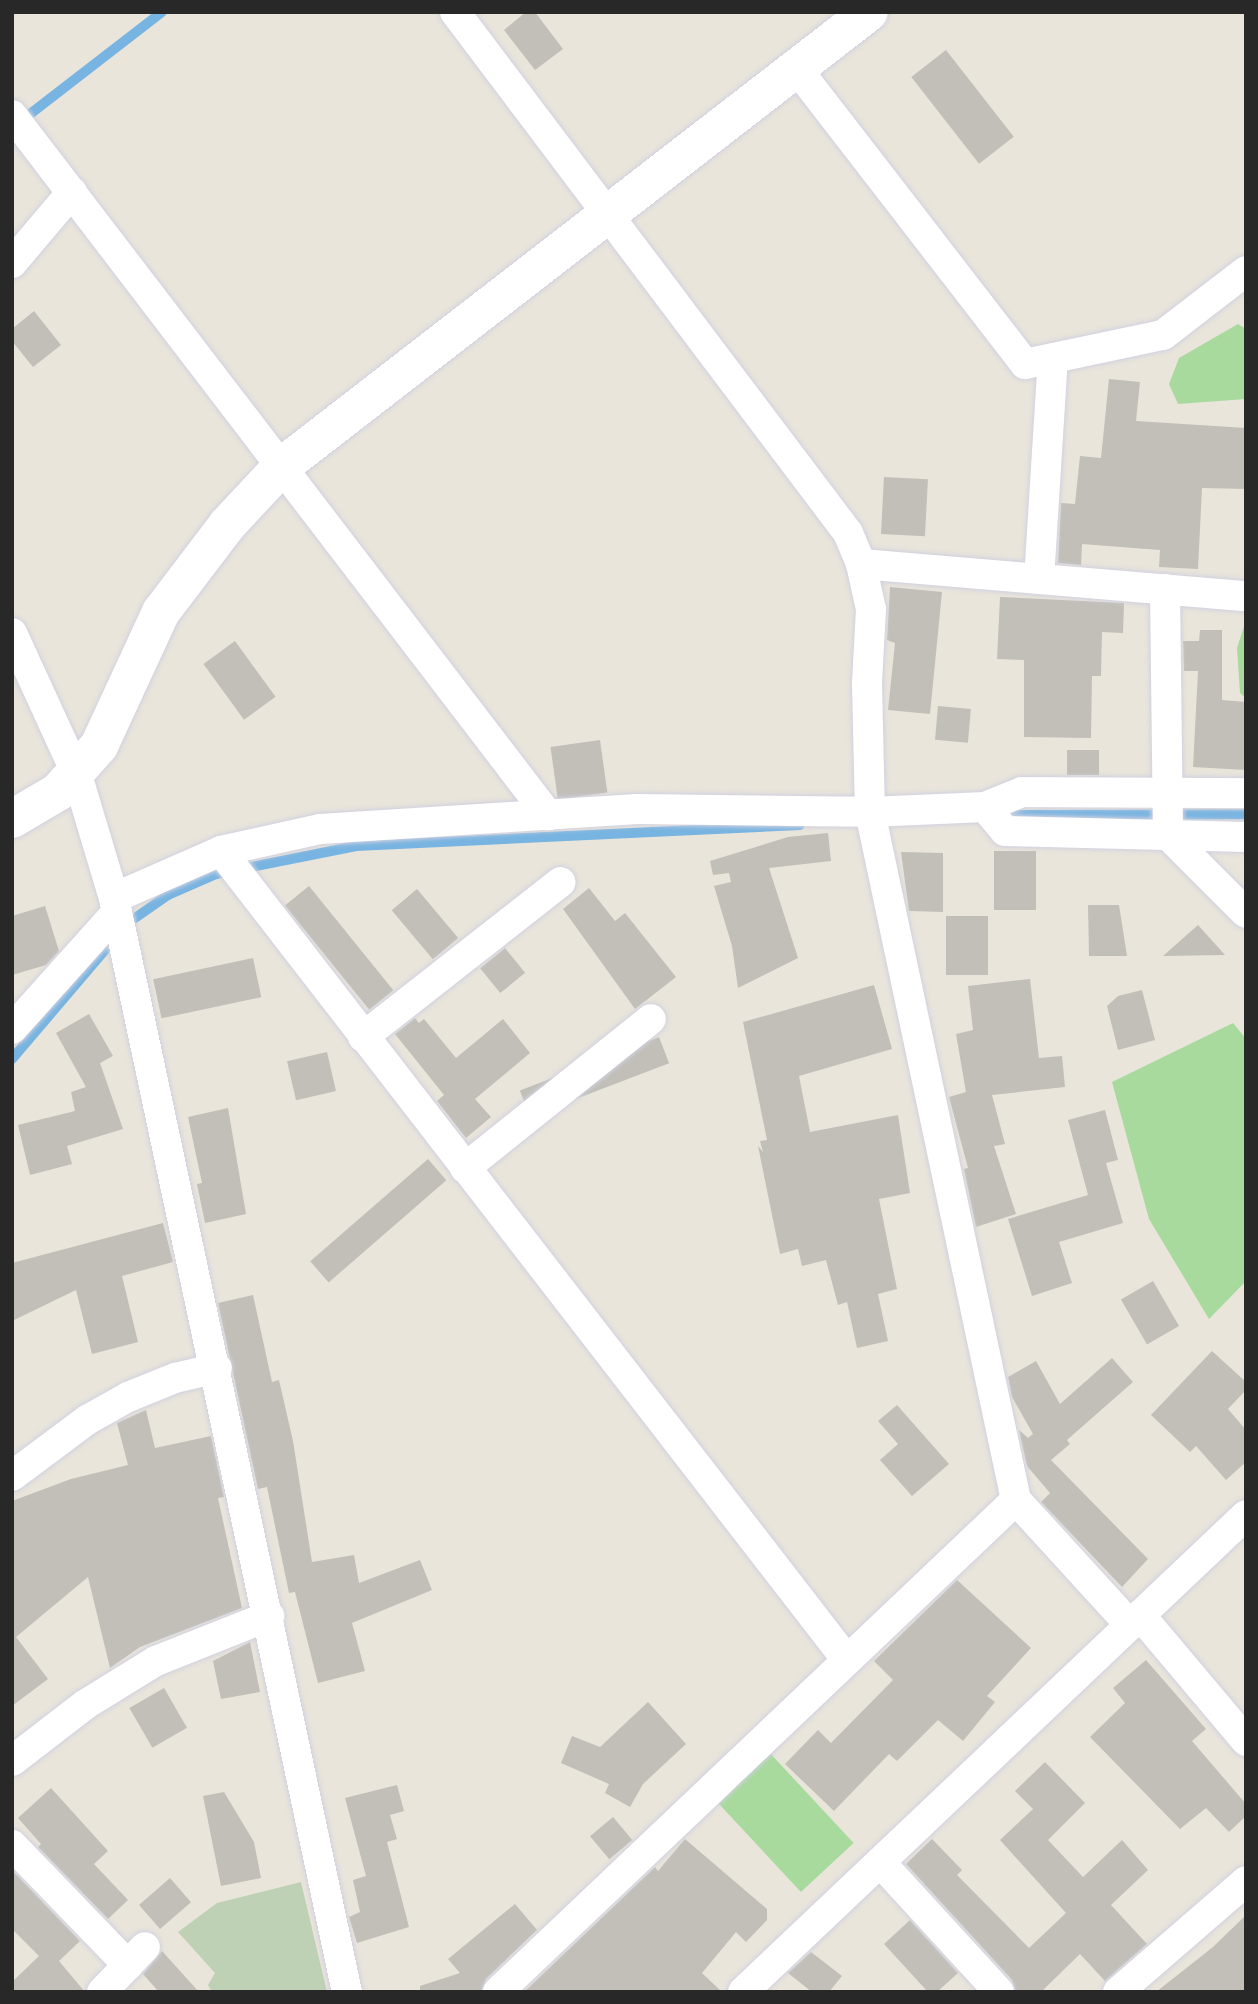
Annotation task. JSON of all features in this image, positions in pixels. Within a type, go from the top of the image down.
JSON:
[{"type":"street","points":[[455,12],[611,213],[848,533],[861,564],[871,609],[867,683],[870,812],[1016,1500],[1135,1620],[1246,1741]]},
{"type":"street","points":[[12,820],[77,775],[99,746],[161,612],[228,525],[281,467],[869,12]]},
{"type":"street","points":[[797,69],[1025,364],[1163,335],[1246,271]]},
{"type":"street","points":[[12,115],[548,815]]},
{"type":"street","points":[[12,263],[72,192]]},
{"type":"street","points":[[1040,579],[1053,358]]},
{"type":"street","points":[[861,564],[1246,596]]},
{"type":"street","points":[[1165,589],[1168,835],[1246,913]]},
{"type":"street","points":[[12,633],[77,775],[116,905],[217,1368],[347,1992]]},
{"type":"street","points":[[12,1029],[116,905],[221,851],[320,829],[637,809],[870,812],[985,807],[1022,792],[1246,793]]},
{"type":"street","points":[[985,807],[1005,831],[1246,837]]},
{"type":"street","points":[[221,851],[847,1660]]},
{"type":"street","points":[[363,1037],[561,882]]},
{"type":"street","points":[[465,1168],[651,1020]]},
{"type":"street","points":[[12,1476],[87,1419],[128,1397],[176,1378],[217,1368]]},
{"type":"street","points":[[498,1992],[1016,1500]]},
{"type":"street","points":[[743,1992],[1246,1515]]},
{"type":"street","points":[[12,1761],[86,1704],[156,1661],[269,1616]]},
{"type":"street","points":[[12,1845],[137,1956],[102,1992]]},
{"type":"street","points":[[880,1862],[999,1992]]},
{"type":"street","points":[[1118,1992],[1246,1881]]},
{"type":"green space","points":[[1238,324],[1246,329],[1246,399],[1178,404],[1169,384],[1179,358]]},
{"type":"green space","points":[[1246,620],[1246,698],[1240,693],[1237,648]]},
{"type":"green space","points":[[1233,1023],[1246,1039],[1246,1281],[1209,1319],[1149,1219],[1112,1082]]},
{"type":"green space","points":[[767,1750],[854,1843],[801,1892],[714,1799]]},
{"type":"green space","points":[[301,1882],[327,1992],[212,1992],[208,1985],[215,1973],[178,1932],[217,1903]]},
{"type":"building","points":[[526,12],[535,12],[563,49],[535,70],[504,30]]},
{"type":"building","points":[[946,50],[1014,137],[979,164],[911,77]]},
{"type":"building","points":[[34,311],[61,345],[33,367],[12,341],[12,329]]},
{"type":"building","points":[[1109,379],[1140,382],[1136,421],[1246,428],[1246,489],[1202,488],[1198,569],[1159,567],[1160,550],[1082,544],[1081,565],[1058,563],[1061,503],[1075,504],[1080,456],[1101,458]]},
{"type":"building","points":[[884,477],[928,479],[925,536],[881,534]]},
{"type":"building","points":[[890,587],[942,592],[930,714],[888,710],[895,643],[887,640]]},
{"type":"building","points":[[1000,597],[1124,603],[1123,633],[1102,632],[1101,676],[1092,676],[1091,738],[1024,737],[1024,660],[997,659]]},
{"type":"building","points":[[1200,630],[1222,630],[1222,700],[1246,702],[1246,770],[1193,767],[1198,671],[1184,671],[1183,641],[1199,641]]},
{"type":"building","points":[[235,641],[276,697],[244,720],[203,664]]},
{"type":"building","points":[[938,706],[971,709],[968,743],[935,740]]},
{"type":"building","points":[[600,740],[607,792],[558,799],[550,747]]},
{"type":"building","points":[[1067,750],[1099,750],[1099,775],[1067,775]]},
{"type":"building","points":[[828,833],[831,861],[769,868],[798,958],[738,988],[732,946],[714,886],[731,882],[729,873],[713,875],[710,861],[788,837]]},
{"type":"building","points":[[994,851],[1036,851],[1036,910],[994,910]]},
{"type":"building","points":[[901,852],[943,853],[943,912],[909,911]]},
{"type":"building","points":[[309,886],[393,990],[369,1010],[285,906]]},
{"type":"building","points":[[589,888],[615,921],[625,913],[676,977],[635,1009],[563,909]]},
{"type":"building","points":[[417,889],[458,938],[433,959],[392,910]]},
{"type":"building","points":[[1088,905],[1119,905],[1127,956],[1089,956]]},
{"type":"building","points":[[45,906],[59,951],[46,965],[12,975],[12,916]]},
{"type":"building","points":[[946,916],[988,916],[988,975],[946,975]]},
{"type":"building","points":[[1198,925],[1225,955],[1163,956]]},
{"type":"building","points":[[505,948],[525,973],[500,993],[480,968]]},
{"type":"building","points":[[253,958],[261,997],[162,1018],[153,979]]},
{"type":"building","points":[[1030,979],[1039,1058],[1062,1056],[1065,1087],[992,1095],[1005,1144],[994,1146],[1016,1214],[976,1227],[964,1169],[968,1168],[949,1097],[966,1092],[956,1034],[973,1030],[968,986]]},
{"type":"building","points":[[874,985],[892,1049],[799,1076],[810,1132],[898,1115],[910,1193],[879,1199],[897,1289],[878,1294],[888,1341],[857,1348],[847,1302],[838,1305],[826,1260],[802,1266],[798,1249],[780,1254],[758,1146],[763,1152],[760,1141],[767,1140],[743,1022]]},
{"type":"building","points":[[1142,990],[1155,1040],[1118,1050],[1107,1006],[1118,996]]},
{"type":"building","points":[[89,1014],[113,1056],[100,1063],[123,1129],[67,1146],[72,1164],[30,1175],[18,1125],[75,1111],[71,1092],[86,1087],[56,1033]]},
{"type":"building","points":[[415,1018],[419,1023],[424,1019],[456,1058],[503,1019],[530,1053],[475,1099],[491,1117],[466,1138],[437,1101],[444,1095],[395,1034]]},
{"type":"building","points":[[659,1037],[669,1063],[530,1117],[520,1090]]},
{"type":"building","points":[[327,1052],[336,1091],[296,1100],[287,1061]]},
{"type":"building","points":[[228,1108],[246,1214],[205,1223],[197,1184],[202,1183],[188,1117]]},
{"type":"building","points":[[1105,1110],[1118,1160],[1106,1163],[1123,1223],[1059,1242],[1072,1283],[1032,1296],[1008,1219],[1088,1195],[1068,1120]]},
{"type":"building","points":[[428,1159],[446,1180],[329,1282],[310,1261]]},
{"type":"building","points":[[163,1223],[173,1262],[122,1276],[138,1342],[92,1354],[76,1290],[12,1321],[12,1263]]},
{"type":"building","points":[[1153,1281],[1179,1326],[1147,1345],[1121,1300]]},
{"type":"building","points":[[253,1295],[272,1382],[279,1380],[293,1441],[312,1562],[354,1555],[359,1583],[420,1560],[432,1590],[352,1623],[365,1671],[318,1683],[295,1592],[289,1593],[267,1487],[258,1489],[218,1303]]},
{"type":"building","points":[[1212,1351],[1246,1382],[1246,1390],[1228,1409],[1246,1430],[1246,1462],[1226,1480],[1196,1446],[1190,1452],[1151,1415]]},
{"type":"building","points":[[1112,1358],[1133,1382],[1067,1440],[1070,1444],[1051,1460],[1148,1559],[1122,1587],[1041,1502],[1050,1493],[1027,1466],[1019,1430],[1028,1438],[1033,1434],[1012,1397],[1008,1377],[1036,1361],[1060,1404]]},
{"type":"building","points":[[897,1405],[949,1464],[912,1496],[880,1460],[898,1444],[878,1421]]},
{"type":"building","points":[[146,1410],[155,1448],[211,1436],[224,1497],[218,1498],[242,1608],[140,1647],[110,1668],[88,1577],[16,1637],[48,1679],[12,1706],[12,1501],[71,1479],[128,1465],[117,1423]]},
{"type":"building","points":[[957,1580],[1031,1648],[987,1696],[995,1702],[963,1741],[938,1720],[897,1761],[889,1754],[834,1811],[785,1764],[818,1730],[831,1743],[893,1680],[874,1661]]},
{"type":"building","points":[[250,1642],[260,1692],[221,1699],[213,1661]]},
{"type":"building","points":[[1146,1660],[1206,1729],[1192,1741],[1246,1804],[1246,1816],[1229,1832],[1206,1808],[1180,1829],[1090,1737],[1125,1703],[1113,1688]]},
{"type":"building","points":[[164,1688],[187,1728],[152,1748],[129,1708]]},
{"type":"building","points":[[648,1702],[686,1744],[643,1784],[630,1807],[605,1793],[609,1784],[561,1763],[572,1736],[600,1747]]},
{"type":"building","points":[[1045,1762],[1085,1803],[1048,1840],[1083,1877],[1122,1840],[1148,1870],[1111,1905],[1147,1944],[1105,1981],[1080,1954],[1041,1992],[1016,1992],[1012,1980],[906,1864],[932,1839],[962,1870],[957,1875],[1029,1948],[1066,1913],[1000,1840],[1033,1809],[1015,1791]]},
{"type":"building","points":[[397,1785],[404,1811],[390,1815],[397,1839],[387,1842],[409,1927],[357,1943],[349,1917],[360,1912],[353,1880],[366,1876],[345,1798]]},
{"type":"building","points":[[51,1788],[108,1851],[94,1864],[128,1900],[108,1919],[38,1847],[41,1844],[18,1818]]},
{"type":"building","points":[[224,1792],[254,1842],[261,1878],[221,1886],[203,1796]]},
{"type":"building","points":[[613,1817],[632,1840],[609,1859],[590,1836]]},
{"type":"building","points":[[685,1839],[767,1909],[767,1920],[746,1942],[736,1932],[702,1973],[722,1992],[524,1992],[655,1867],[658,1871]]},
{"type":"building","points":[[14,1872],[80,1941],[59,1961],[85,1992],[12,1992],[12,1982],[39,1956],[12,1929]]},
{"type":"building","points":[[170,1878],[191,1902],[160,1929],[139,1905]]},
{"type":"building","points":[[515,1904],[537,1930],[486,1979],[481,1992],[420,1992],[420,1986],[460,1973],[448,1959]]},
{"type":"building","points":[[1246,1915],[1246,1992],[1156,1992],[1213,1947]]},
{"type":"building","points":[[910,1920],[958,1973],[937,1992],[928,1992],[884,1944]]},
{"type":"building","points":[[162,1951],[199,1992],[159,1992],[143,1974]]},
{"type":"building","points":[[811,1952],[842,1976],[829,1992],[812,1992],[788,1973]]},
{"type":"waterway","points":[[21,121],[162,12]]},
{"type":"waterway","points":[[1000,815],[1246,814]]},
{"type":"waterway","points":[[125,925],[168,895],[216,874],[356,846],[800,825]]},
{"type":"waterway","points":[[12,1059],[116,937]]}]
